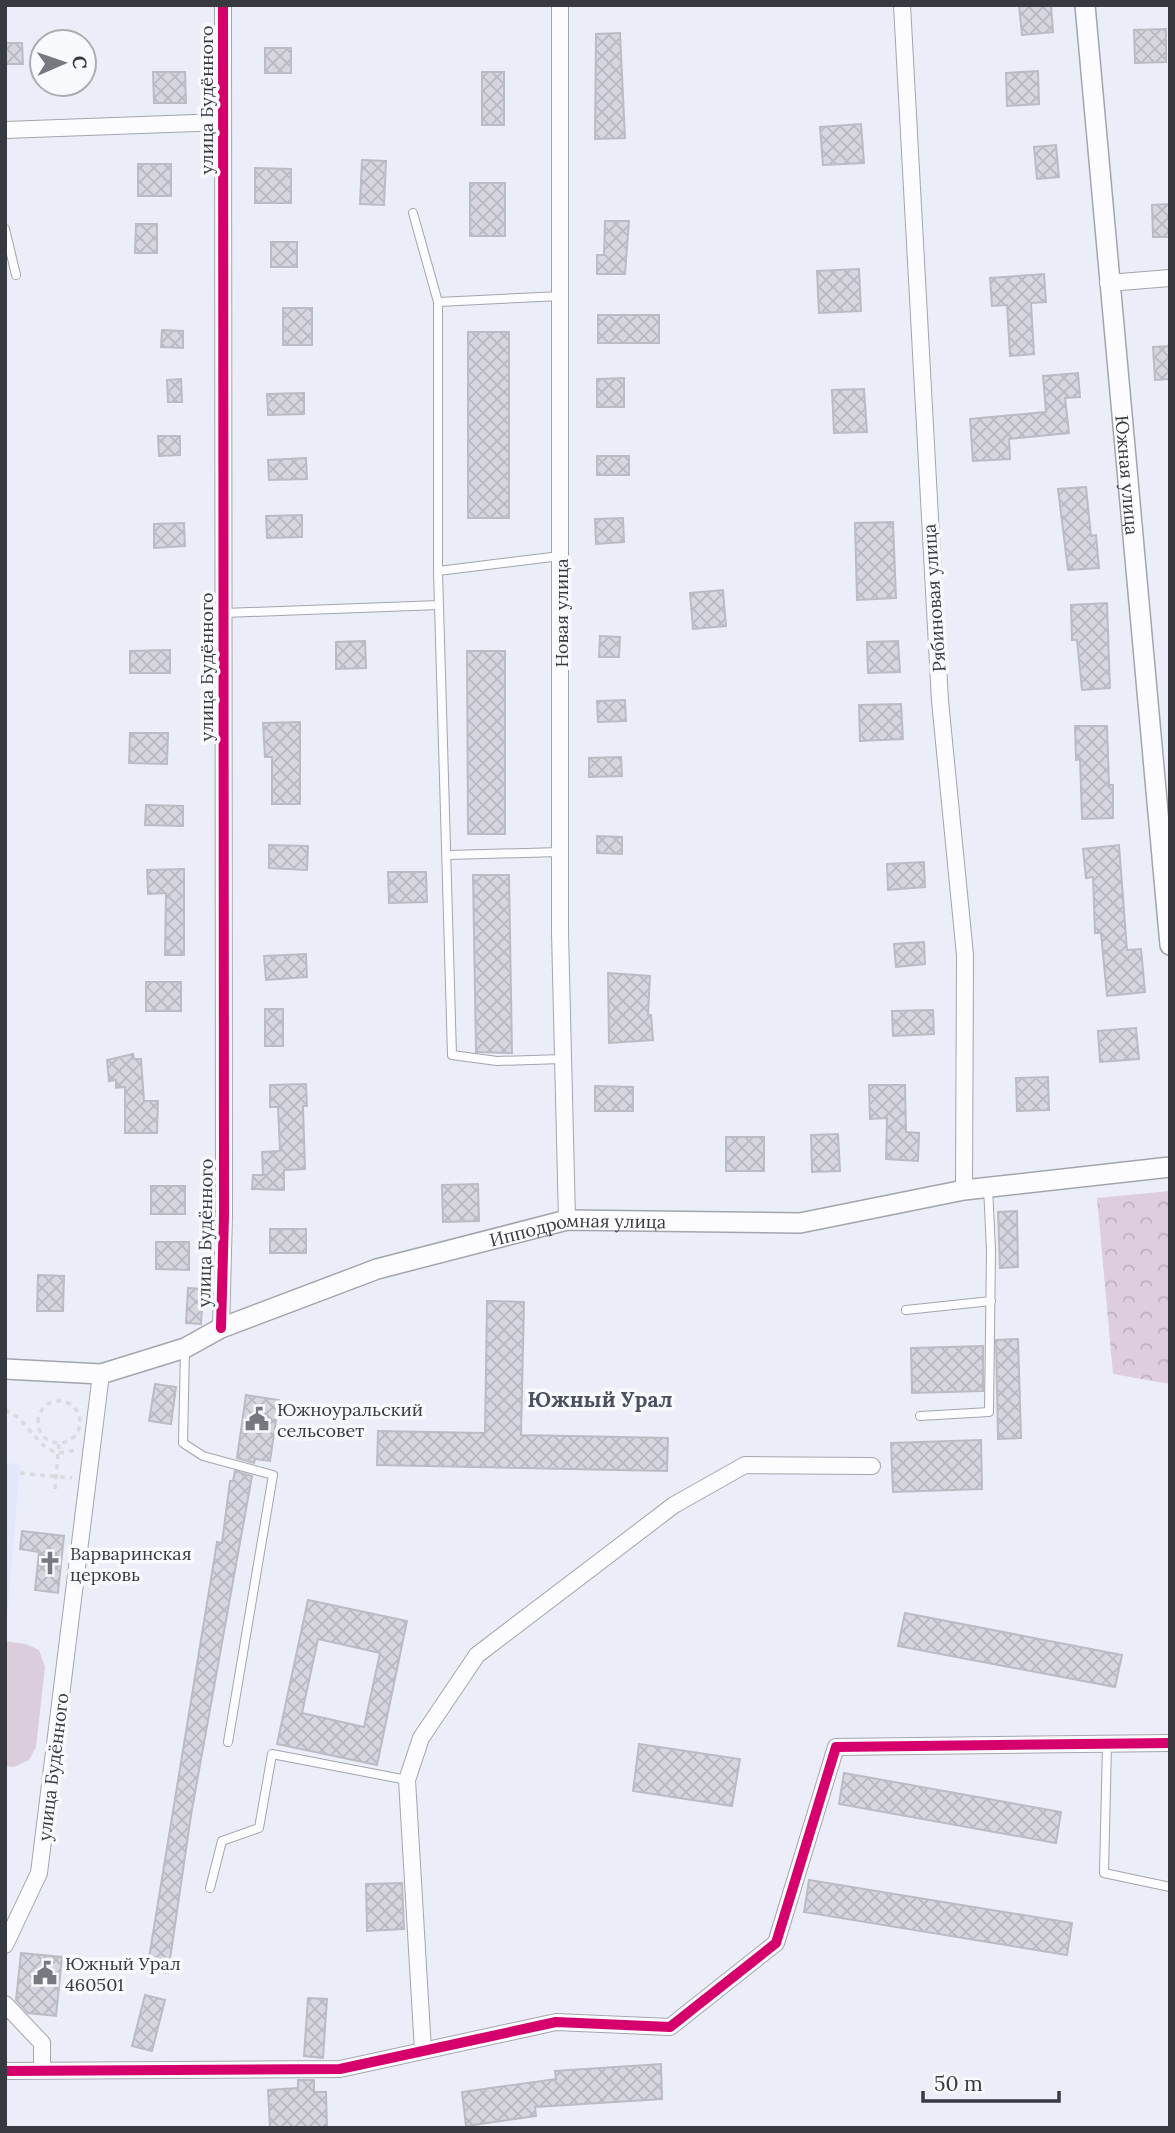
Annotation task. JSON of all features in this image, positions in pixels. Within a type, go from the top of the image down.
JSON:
[{"type":"street","name":"улица Будённого","points":[[221,1328],[223,5]]},
{"type":"street","name":"Новая улица","points":[[559,5],[562,296],[560,852],[567,1220]]},
{"type":"street","name":"Рябиновая улица","points":[[902,5],[940,701],[965,955],[964,1190]]},
{"type":"street","name":"Южная улица","points":[[1085,5],[1108,283],[1170,944]]},
{"type":"street","points":[[5,130],[223,122]]},
{"type":"street","points":[[1108,283],[1170,278]]},
{"type":"street","name":"Ипподромная улица","points":[[5,1369],[102,1374],[185,1348],[221,1328],[377,1269],[567,1220],[800,1223],[964,1190],[1170,1167]]},
{"type":"street","name":"улица Будённого","points":[[5,1944],[39,1873],[102,1374]]},
{"type":"street","points":[[423,2051],[407,1780],[421,1738],[477,1654],[674,1505],[745,1465],[872,1466]]},
{"type":"street","points":[[5,2071],[340,2069],[556,2022],[670,2027],[776,1943],[836,1747],[1170,1743]]},
{"type":"street","points":[[5,2004],[42,2043],[42,2071]]},
{"type":"lane","points":[[413,213],[438,302],[438,571],[452,1055],[497,1061],[563,1059]]},
{"type":"lane","points":[[5,229],[16,275]]},
{"type":"lane","points":[[438,302],[562,296]]},
{"type":"lane","points":[[438,571],[561,556]]},
{"type":"lane","points":[[223,613],[439,605]]},
{"type":"lane","points":[[448,855],[560,852]]},
{"type":"lane","points":[[920,1416],[989,1412],[991,1301],[988,1187]]},
{"type":"lane","points":[[906,1310],[991,1301]]},
{"type":"lane","points":[[185,1348],[183,1443],[203,1457],[273,1475],[228,1742]]},
{"type":"lane","points":[[1107,1745],[1104,1873],[1170,1887]]},
{"type":"lane","points":[[210,1888],[222,1841],[259,1828],[272,1754],[407,1780]]},
{"type":"path","points":[[61,1400],[74,1407],[80,1420],[72,1438],[59,1443],[41,1434],[37,1421],[47,1404],[61,1400]]},
{"type":"path","points":[[5,1410],[29,1426],[35,1441],[49,1451],[70,1452],[80,1448],[94,1433]]},
{"type":"path","points":[[55,1489],[59,1443]]},
{"type":"path","points":[[20,1473],[88,1480]]},
{"type":"shaded area","points":[[5,1463],[20,1464],[8,1610],[5,1610]]},
{"type":"shaded area","points":[[5,1641],[26,1644],[39,1650],[45,1667],[36,1747],[29,1760],[14,1767],[5,1766]]},
{"type":"green space","points":[[1170,1191],[1170,1384],[1113,1374],[1097,1198]]},
{"type":"building","points":[[1019,5],[1051,5],[1053,32],[1022,35]]},
{"type":"building","points":[[1166,29],[1166,62],[1135,63],[1134,30]]},
{"type":"building","points":[[620,33],[625,138],[595,139],[596,34]]},
{"type":"building","points":[[5,43],[22,43],[23,64],[5,64]]},
{"type":"building","points":[[265,48],[291,48],[291,73],[265,73]]},
{"type":"building","points":[[1038,71],[1039,104],[1007,106],[1006,73]]},
{"type":"building","points":[[153,72],[185,72],[186,103],[154,103]]},
{"type":"building","points":[[482,72],[504,72],[504,125],[482,125]]},
{"type":"building","points":[[861,124],[864,163],[823,165],[820,127]]},
{"type":"building","points":[[1056,145],[1059,177],[1037,179],[1034,147]]},
{"type":"building","points":[[362,160],[386,161],[384,205],[360,204]]},
{"type":"building","points":[[138,164],[171,164],[171,196],[138,196]]},
{"type":"building","points":[[255,168],[291,169],[291,203],[255,203]]},
{"type":"building","points":[[470,183],[505,183],[505,236],[470,236]]},
{"type":"building","points":[[1170,204],[1170,237],[1153,237],[1152,205]]},
{"type":"building","points":[[605,221],[629,221],[625,274],[597,274],[597,255],[604,255]]},
{"type":"building","points":[[136,224],[157,224],[157,253],[135,253]]},
{"type":"building","points":[[271,242],[297,242],[297,267],[271,267]]},
{"type":"building","points":[[859,269],[861,311],[819,313],[817,271]]},
{"type":"building","points":[[1044,274],[1046,302],[1031,303],[1034,354],[1010,356],[1007,305],[992,306],[990,278]]},
{"type":"building","points":[[283,308],[312,308],[312,345],[283,345]]},
{"type":"building","points":[[598,315],[659,315],[659,343],[598,343]]},
{"type":"building","points":[[162,330],[183,331],[183,348],[161,347]]},
{"type":"building","points":[[468,332],[509,332],[509,518],[468,518]]},
{"type":"building","points":[[1170,346],[1170,379],[1155,380],[1153,347]]},
{"type":"building","points":[[1078,373],[1080,397],[1065,398],[1069,433],[1009,439],[1010,459],[973,461],[970,419],[1046,412],[1043,376]]},
{"type":"building","points":[[624,378],[624,407],[597,407],[597,379]]},
{"type":"building","points":[[181,379],[182,402],[168,402],[167,380]]},
{"type":"building","points":[[864,389],[867,432],[834,433],[832,390]]},
{"type":"building","points":[[304,393],[304,414],[268,415],[267,394]]},
{"type":"building","points":[[158,436],[180,436],[180,455],[159,456]]},
{"type":"building","points":[[597,456],[629,456],[629,475],[597,475]]},
{"type":"building","points":[[306,458],[307,479],[269,480],[268,460]]},
{"type":"building","points":[[1086,487],[1091,536],[1096,535],[1099,568],[1068,570],[1058,489]]},
{"type":"building","points":[[302,515],[302,537],[267,538],[266,516]]},
{"type":"building","points":[[623,518],[624,542],[596,544],[595,519]]},
{"type":"building","points":[[893,522],[896,598],[857,600],[855,523]]},
{"type":"building","points":[[184,523],[185,546],[154,548],[154,524]]},
{"type":"building","points":[[723,590],[726,626],[693,629],[690,593]]},
{"type":"building","points":[[1107,603],[1110,688],[1082,690],[1077,640],[1072,640],[1071,605]]},
{"type":"building","points":[[600,636],[620,637],[619,657],[599,657]]},
{"type":"building","points":[[365,641],[366,668],[336,669],[336,642]]},
{"type":"building","points":[[898,641],[900,672],[868,673],[867,642]]},
{"type":"building","points":[[170,650],[170,673],[130,673],[130,651]]},
{"type":"building","points":[[467,651],[505,651],[505,834],[468,834]]},
{"type":"building","points":[[625,700],[626,721],[598,722],[597,701]]},
{"type":"building","points":[[901,704],[903,739],[860,741],[859,705]]},
{"type":"building","points":[[300,722],[300,804],[272,804],[272,757],[265,757],[263,723]]},
{"type":"building","points":[[1075,726],[1107,726],[1109,785],[1113,785],[1113,818],[1082,819],[1080,759],[1076,760]]},
{"type":"building","points":[[130,733],[168,733],[167,764],[129,763]]},
{"type":"building","points":[[621,757],[622,776],[589,777],[589,758]]},
{"type":"building","points":[[146,805],[183,806],[183,826],[145,825]]},
{"type":"building","points":[[597,836],[622,837],[622,854],[597,853]]},
{"type":"building","points":[[269,845],[308,846],[307,870],[269,868]]},
{"type":"building","points":[[1119,845],[1127,950],[1141,949],[1145,992],[1107,996],[1101,933],[1095,933],[1093,877],[1086,878],[1083,849]]},
{"type":"building","points":[[924,862],[925,887],[888,890],[887,864]]},
{"type":"building","points":[[184,869],[184,955],[165,955],[166,893],[148,894],[147,870]]},
{"type":"building","points":[[388,872],[426,872],[427,902],[389,903]]},
{"type":"building","points":[[473,875],[509,875],[512,1053],[476,1052]]},
{"type":"building","points":[[924,942],[925,964],[896,967],[894,944]]},
{"type":"building","points":[[306,954],[307,977],[266,980],[264,956]]},
{"type":"building","points":[[608,973],[650,976],[648,1015],[651,1015],[653,1040],[609,1043]]},
{"type":"building","points":[[146,982],[181,982],[181,1011],[146,1011]]},
{"type":"building","points":[[265,1009],[283,1009],[283,1046],[265,1046]]},
{"type":"building","points":[[933,1010],[934,1034],[893,1036],[892,1011]]},
{"type":"building","points":[[1136,1028],[1139,1059],[1100,1062],[1098,1031]]},
{"type":"building","points":[[133,1054],[134,1059],[141,1059],[144,1101],[158,1101],[157,1133],[125,1133],[125,1087],[116,1088],[116,1080],[109,1081],[107,1060]]},
{"type":"building","points":[[1048,1077],[1049,1110],[1017,1111],[1016,1078]]},
{"type":"building","points":[[306,1084],[307,1106],[303,1106],[305,1169],[284,1170],[284,1190],[252,1189],[253,1175],[263,1175],[262,1152],[280,1151],[278,1107],[270,1107],[270,1085]]},
{"type":"building","points":[[869,1085],[905,1085],[906,1132],[919,1133],[918,1161],[886,1159],[887,1118],[870,1119]]},
{"type":"building","points":[[595,1086],[633,1087],[633,1111],[595,1111]]},
{"type":"building","points":[[838,1134],[840,1171],[812,1172],[811,1135]]},
{"type":"building","points":[[726,1137],[764,1137],[764,1171],[726,1171]]},
{"type":"building","points":[[478,1184],[479,1221],[443,1222],[442,1185]]},
{"type":"building","points":[[151,1186],[185,1186],[185,1214],[151,1214]]},
{"type":"building","points":[[1017,1211],[1018,1267],[1000,1268],[998,1212]]},
{"type":"building","points":[[270,1229],[306,1229],[306,1253],[270,1253]]},
{"type":"building","points":[[156,1242],[189,1242],[189,1270],[156,1269]]},
{"type":"building","points":[[38,1275],[64,1276],[63,1311],[37,1311]]},
{"type":"building","points":[[188,1288],[203,1289],[201,1324],[186,1323]]},
{"type":"building","points":[[487,1301],[524,1302],[521,1435],[668,1438],[667,1471],[377,1465],[378,1431],[485,1433]]},
{"type":"building","points":[[1018,1339],[1021,1438],[998,1439],[996,1340]]},
{"type":"building","points":[[983,1346],[983,1391],[912,1393],[911,1348]]},
{"type":"building","points":[[155,1384],[176,1387],[171,1424],[149,1421]]},
{"type":"building","points":[[246,1395],[279,1400],[270,1461],[255,1459],[254,1463],[237,1458]]},
{"type":"building","points":[[981,1440],[982,1489],[893,1492],[891,1443]]},
{"type":"building","points":[[235,1471],[252,1476],[191,1815],[168,1973],[147,1970],[217,1542],[222,1543],[230,1481],[233,1481]]},
{"type":"building","name":"Варваринская церковь","points":[[22,1531],[64,1536],[58,1593],[35,1590],[39,1552],[20,1549]]},
{"type":"building","points":[[308,1600],[407,1621],[377,1765],[277,1744]],"holes":[[[318,1639],[380,1653],[364,1727],[302,1713]]]},
{"type":"building","points":[[905,1613],[1122,1655],[1115,1687],[898,1646]]},
{"type":"building","points":[[639,1744],[740,1759],[732,1806],[633,1791]]},
{"type":"building","points":[[844,1773],[1061,1812],[1056,1843],[839,1804]]},
{"type":"building","points":[[809,1880],[1072,1923],[1067,1955],[804,1912]]},
{"type":"building","points":[[402,1883],[404,1929],[367,1931],[366,1884]]},
{"type":"building","points":[[21,1953],[62,1957],[56,2016],[28,2013],[16,2000]]},
{"type":"building","points":[[145,1995],[165,2000],[152,2051],[132,2046]]},
{"type":"building","points":[[308,1998],[327,1999],[323,2058],[304,2056]]},
{"type":"building","points":[[661,2064],[662,2099],[535,2107],[536,2116],[466,2126],[462,2092],[556,2079],[555,2071]]},
{"type":"building","points":[[298,2080],[314,2080],[314,2092],[326,2092],[327,2128],[270,2128],[268,2090],[298,2088]]},
{"type":"cycle path","points":[[221,1328],[224,1215],[223,5]]},
{"type":"cycle path","points":[[5,2071],[340,2069],[556,2022],[670,2027],[776,1943],[836,1747],[1170,1743]]},
{"type":"place","name":"Южноуральский сельсовет","points":[[257,1419]]},
{"type":"place","name":"Варваринская церковь","points":[[50,1563]]},
{"type":"place","name":"Южный Урал 460501","points":[[45,1973]]},
{"type":"district","name":"Южный Урал","points":[[600,1399]]}]
